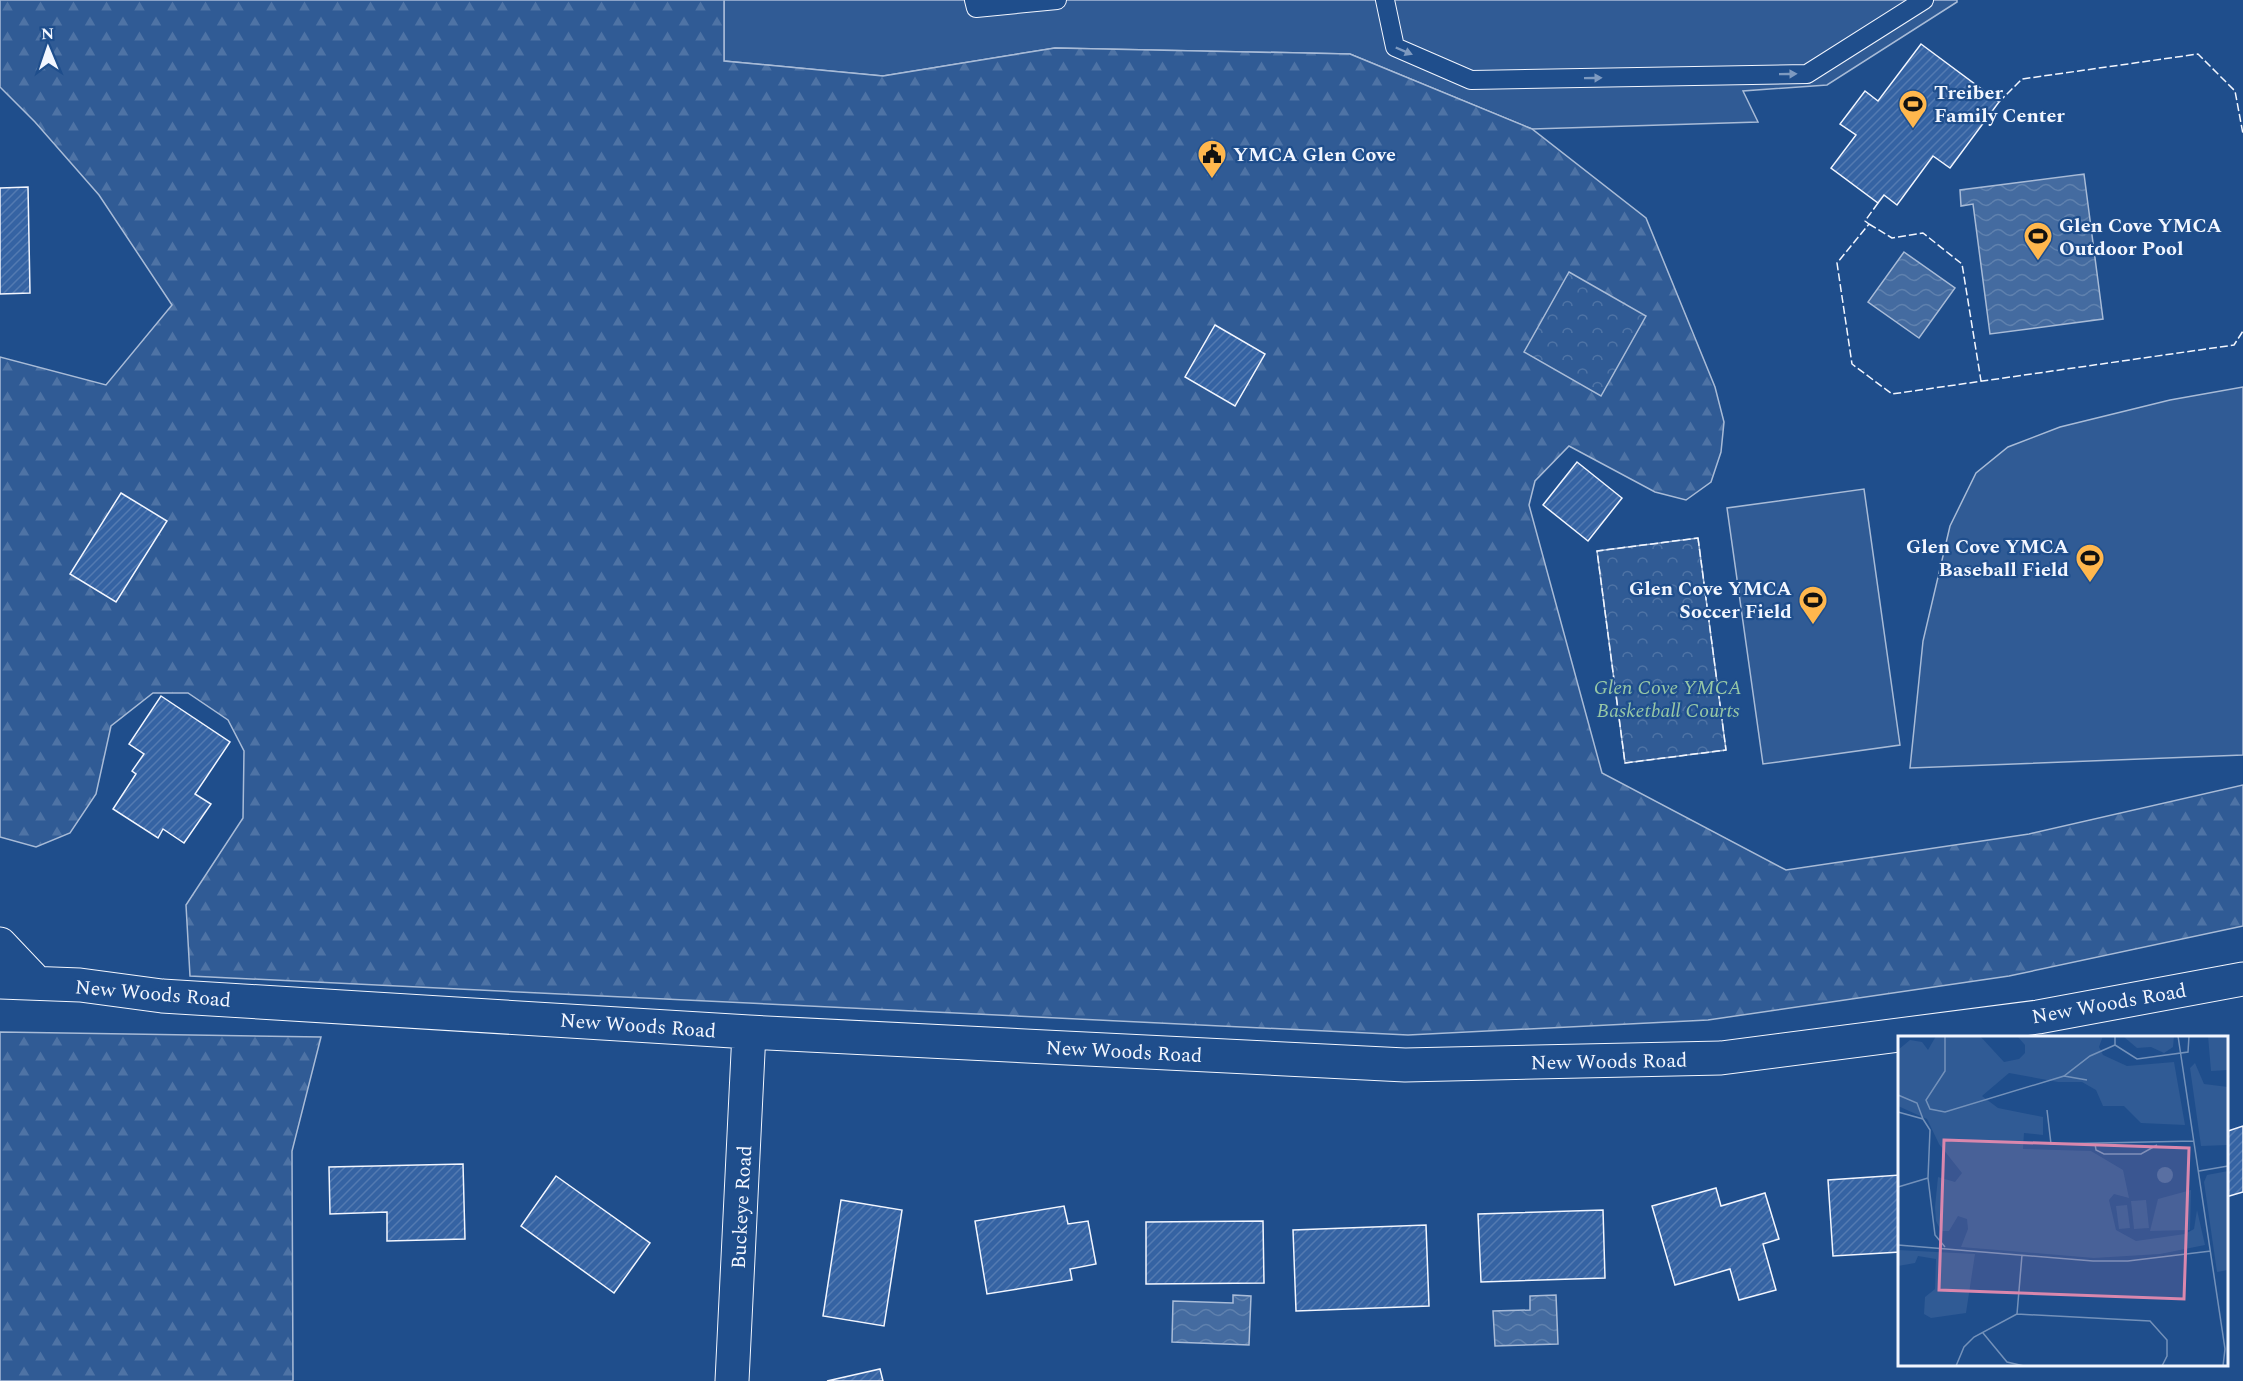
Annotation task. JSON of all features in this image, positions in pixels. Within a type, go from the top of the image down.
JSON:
[{"type":"street","points":[[0,944],[37,983]]},
{"type":"street","name":"New Woods Road","points":[[0,982],[80,985],[162,996],[749,1032],[1405,1065],[1721,1058],[2038,1017],[2243,979]]},
{"type":"street","name":"Buckeye Road","points":[[732,1381],[749,1032]]},
{"type":"lane","points":[[974,0],[976,8],[1057,0]]},
{"type":"lane","points":[[1384,0],[1395,47],[1471,80],[1808,74],[1924,0]]},
{"type":"shaded area","points":[[724,0],[1957,0],[1957,2],[1827,85],[1743,91],[1758,122],[1532,129],[1350,54],[1055,48],[883,76],[724,61]]},
{"type":"shaded area","name":"Glen Cove YMCA Baseball Field","points":[[2243,387],[2243,755],[1910,768],[1923,641],[1950,526],[1976,473],[2008,447],[2060,427],[2170,400]]},
{"type":"shaded area","name":"Glen Cove YMCA Soccer Field","points":[[1864,489],[1900,745],[1763,764],[1727,508]]},
{"type":"green space","points":[[0,0],[724,0],[724,61],[883,76],[1055,48],[1350,54],[1532,129],[1646,218],[1715,387],[1724,422],[1721,452],[1711,482],[1686,500],[1655,492],[1569,446],[1535,481],[1529,505],[1602,773],[1786,870],[2029,834],[2243,785],[2243,926],[2009,976],[1708,1020],[1408,1035],[190,976],[186,905],[243,818],[244,751],[228,720],[188,693],[153,693],[111,726],[96,794],[70,833],[36,847],[0,837],[0,357],[106,385],[172,305],[99,195],[35,122],[0,87]]},
{"type":"green space","points":[[1569,272],[1646,316],[1601,396],[1524,352]]},
{"type":"green space","name":"Glen Cove YMCA Basketball Courts","points":[[1698,538],[1726,750],[1625,763],[1597,551]]},
{"type":"green space","points":[[0,1032],[321,1037],[292,1151],[293,1381],[0,1381]]},
{"type":"water","name":"Glen Cove YMCA Outdoor Pool","points":[[2084,174],[2103,319],[1990,334],[1973,204],[1961,206],[1960,190]]},
{"type":"water","points":[[1904,252],[1955,288],[1919,338],[1868,302]]},
{"type":"water","points":[[1233,1295],[1251,1296],[1249,1345],[1172,1342],[1173,1301],[1233,1303]]},
{"type":"water","points":[[1556,1295],[1558,1344],[1495,1346],[1493,1311],[1530,1310],[1530,1296]]},
{"type":"building","name":"Treiber Family Center","points":[[1921,44],[1999,102],[1950,168],[1933,156],[1897,205],[1884,195],[1878,203],[1831,168],[1856,135],[1840,124],[1865,91],[1878,101]]},
{"type":"building","points":[[28,187],[30,293],[0,294],[0,188]]},
{"type":"building","points":[[1215,325],[1265,354],[1235,406],[1185,377]]},
{"type":"building","points":[[1577,462],[1622,498],[1588,541],[1543,505]]},
{"type":"building","points":[[121,493],[167,521],[116,602],[70,574]]},
{"type":"building","points":[[161,696],[230,742],[195,794],[211,804],[184,843],[163,829],[158,838],[113,809],[136,774],[132,771],[144,754],[129,744]]},
{"type":"building","points":[[2243,1126],[2243,1192],[2228,1196],[2228,1131]]},
{"type":"building","points":[[463,1164],[465,1239],[387,1241],[387,1212],[330,1214],[329,1167]]},
{"type":"building","points":[[1898,1175],[1898,1252],[1833,1256],[1828,1180]]},
{"type":"building","points":[[556,1176],[650,1243],[614,1293],[521,1226]]},
{"type":"building","points":[[1716,1188],[1721,1206],[1765,1193],[1779,1239],[1763,1244],[1776,1290],[1739,1300],[1730,1269],[1675,1285],[1652,1206]]},
{"type":"building","points":[[841,1200],[902,1210],[884,1326],[823,1316]]},
{"type":"building","points":[[1064,1206],[1068,1224],[1088,1221],[1096,1264],[1070,1269],[1072,1280],[987,1294],[975,1221]]},
{"type":"building","points":[[1603,1210],[1605,1278],[1481,1282],[1478,1214]]},
{"type":"building","points":[[1263,1221],[1264,1283],[1146,1284],[1146,1222]]},
{"type":"building","points":[[1426,1225],[1429,1306],[1296,1311],[1293,1230]]},
{"type":"building","points":[[880,1369],[883,1381],[827,1381]]},
{"type":"fence","points":[[1999,102],[2022,79],[2198,54],[2235,91],[2243,134]]},
{"type":"fence","points":[[1878,203],[1865,221],[1869,224],[1837,263],[1852,364],[1892,394],[2234,345],[2243,331]]},
{"type":"fence","points":[[1869,224],[1892,238],[1923,233],[1962,264],[1981,381]]},
{"type":"fence","points":[[1698,538],[1726,750],[1625,763],[1597,551],[1698,538]]},
{"type":"place","name":"Treiber Family Center","points":[[1913,130]]},
{"type":"place","name":"YMCA Glen Cove","points":[[1212,180]]},
{"type":"place","name":"Glen Cove YMCA Outdoor Pool","points":[[2038,262]]},
{"type":"place","name":"Glen Cove YMCA Baseball Field","points":[[2090,584]]},
{"type":"place","name":"Glen Cove YMCA Soccer Field","points":[[1813,626]]}]
